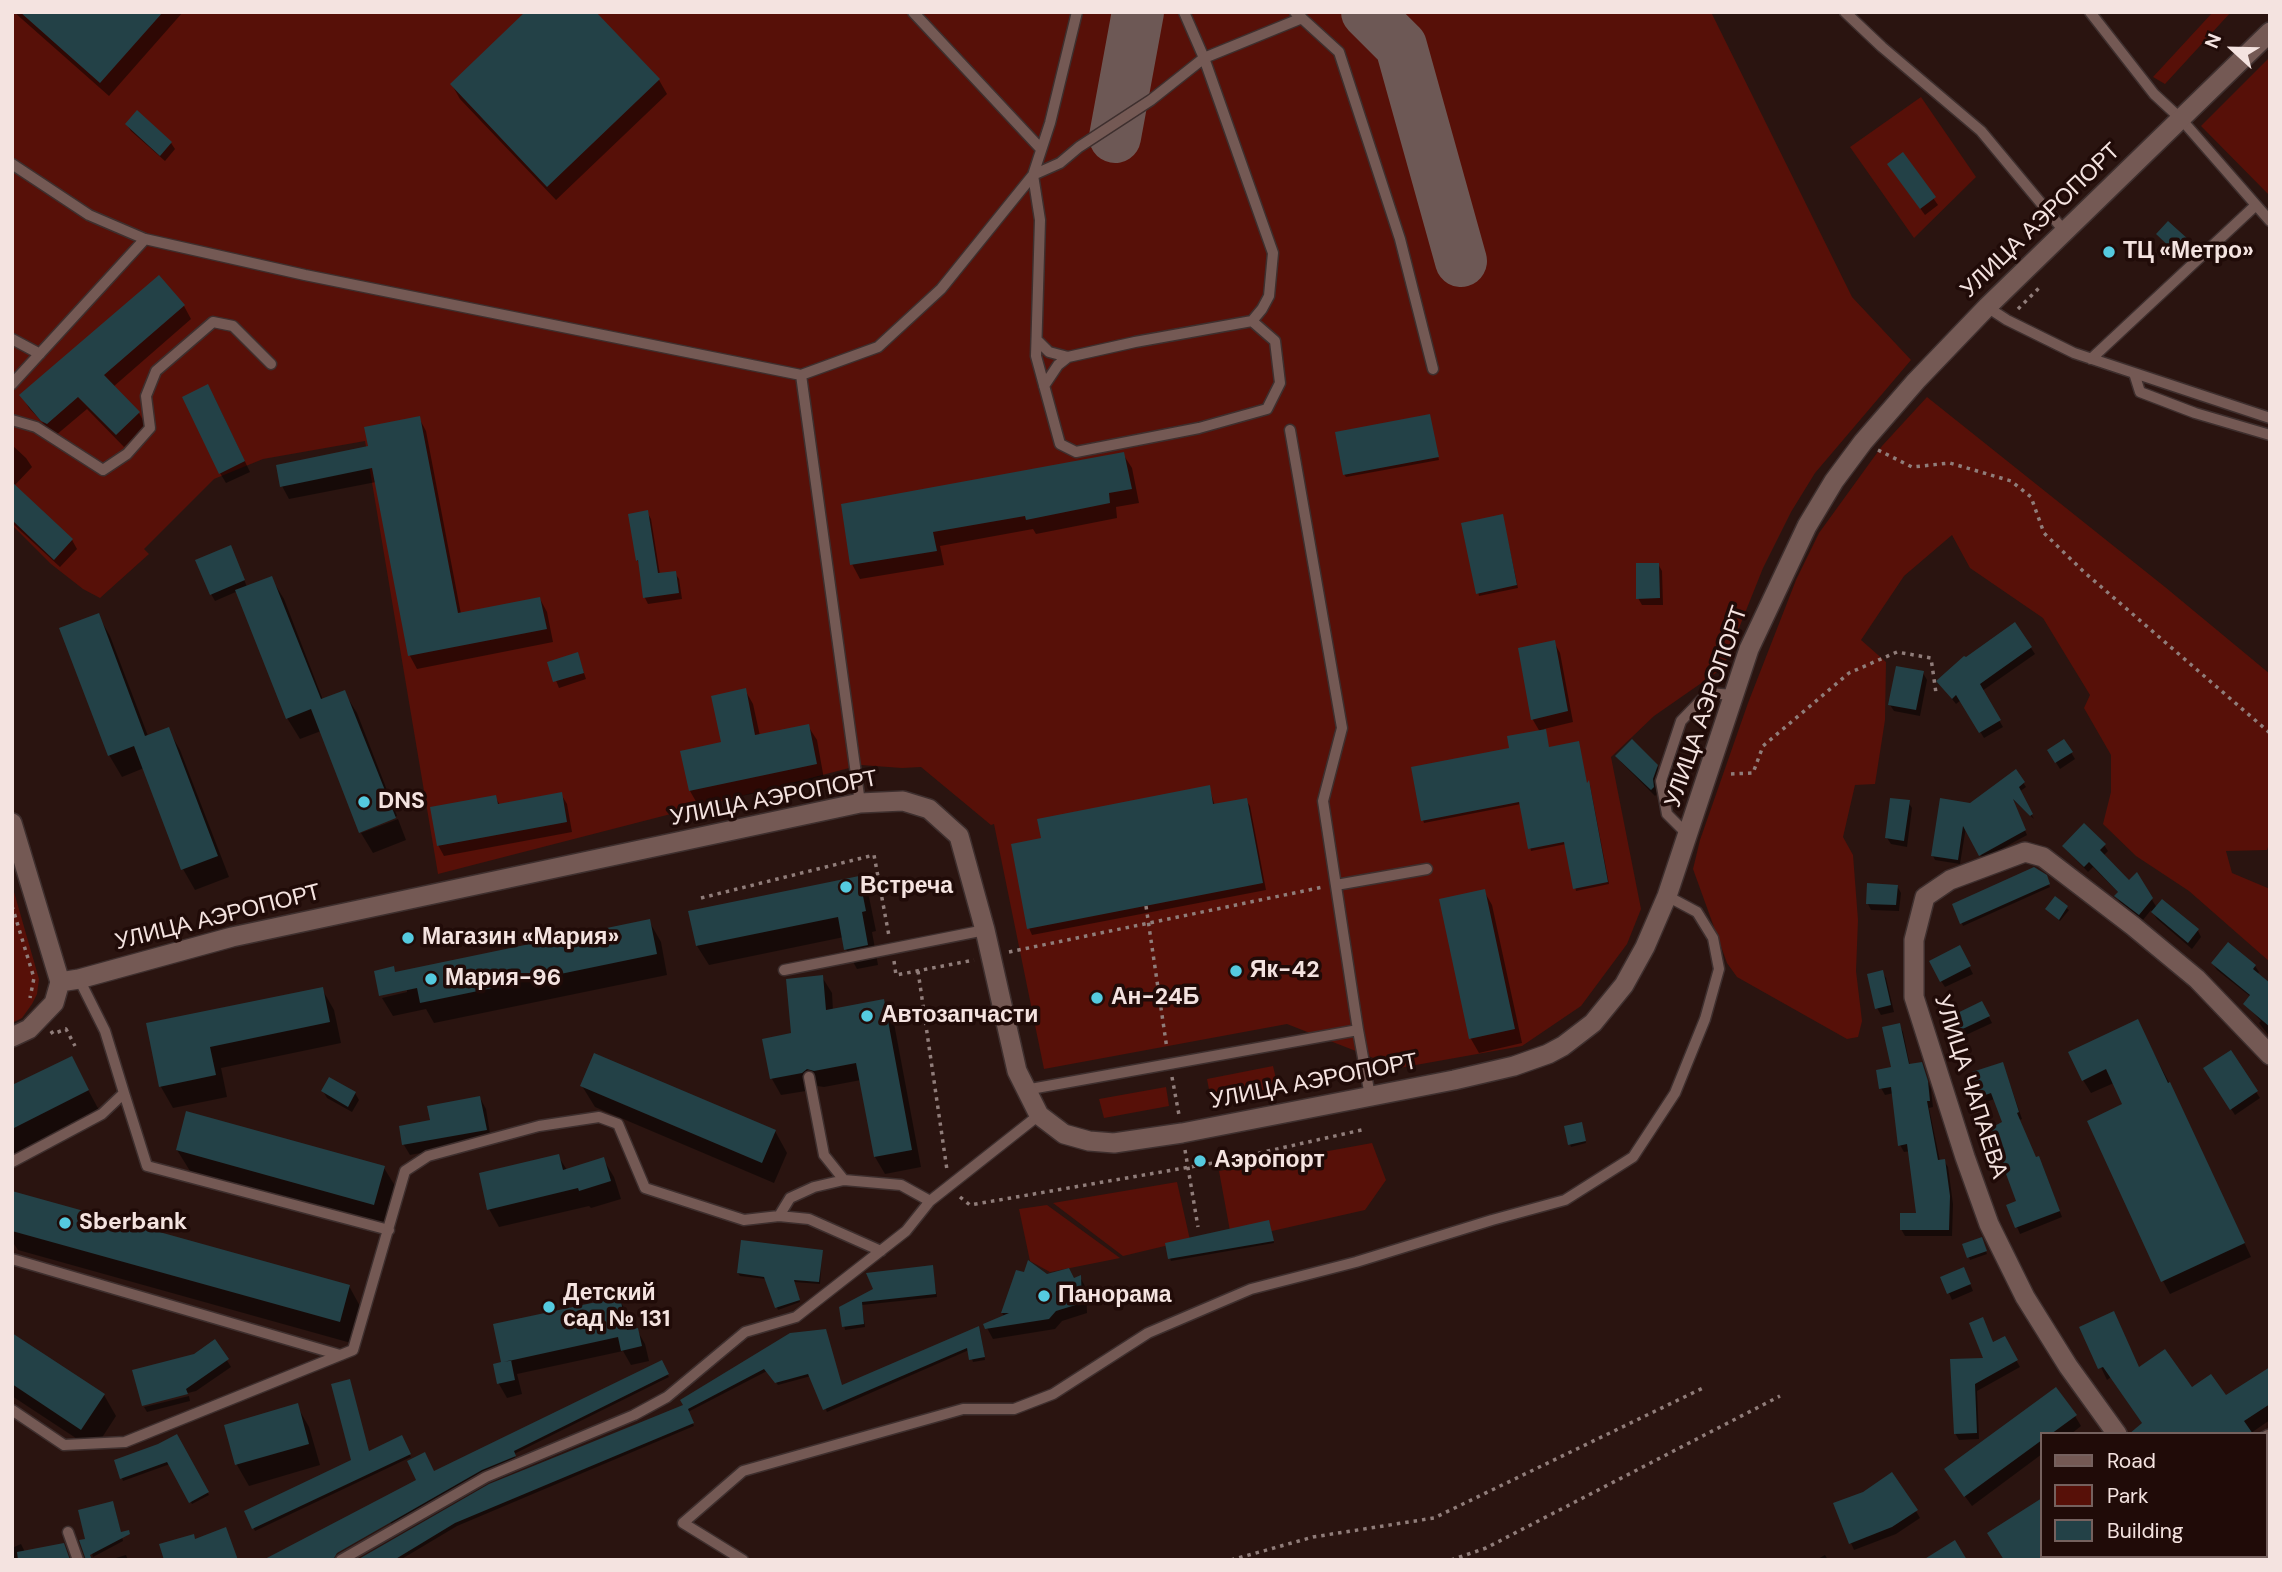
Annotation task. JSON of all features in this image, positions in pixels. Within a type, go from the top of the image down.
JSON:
[{"type":"main road","name":"УЛИЦА АЭРОПОРТ","points":[[69,980],[232,937],[860,803],[903,801],[929,809],[959,836],[985,930],[1017,1071],[1024,1090],[1039,1115],[1064,1134],[1089,1141],[1114,1143],[1182,1133],[1533,1060],[1563,1046],[1594,1023],[1624,985],[1645,947],[1667,896],[1749,649],[1807,526],[1834,481],[1863,442],[1916,381],[1987,307],[2270,32]]},
{"type":"main road","points":[[12,823],[69,980],[54,1003],[29,1029],[12,1037]]},
{"type":"main road","name":"УЛИЦА ЧАПАЕВА","points":[[2116,1432],[2068,1366],[2025,1297],[1989,1224],[1965,1157],[1914,997],[1914,940],[1925,897],[1950,880],[2025,852],[2043,857],[2197,979],[2270,1055]]},
{"type":"lane","points":[[913,12],[1041,149]]},
{"type":"lane","points":[[12,163],[89,215],[145,239],[305,275],[801,375],[878,347],[941,289],[1033,174],[1077,12]]},
{"type":"lane","points":[[1044,386],[1058,365],[1068,357],[1252,321],[1269,296],[1273,253],[1204,58],[1184,12]]},
{"type":"lane","points":[[1845,12],[1981,131],[2065,232]]},
{"type":"lane","points":[[2090,12],[2154,94],[2181,119],[2270,220]]},
{"type":"lane","points":[[1033,174],[1060,163],[1079,147],[1152,100],[1204,58],[1298,15],[1339,52],[1400,239],[1433,369]]},
{"type":"lane","points":[[1033,174],[1040,220],[1036,356],[1060,444],[1076,452],[1199,428],[1267,409],[1280,383],[1275,341],[1252,321]]},
{"type":"lane","points":[[2091,359],[2256,205]]},
{"type":"lane","points":[[12,384],[145,239]]},
{"type":"lane","points":[[1987,307],[2007,320],[2074,353],[2270,418]]},
{"type":"lane","points":[[12,420],[36,427],[103,470],[127,454],[150,428],[146,397],[156,371],[213,322],[233,326],[271,364]]},
{"type":"lane","points":[[12,339],[40,354]]},
{"type":"lane","points":[[1037,340],[1049,352],[1068,357]]},
{"type":"lane","points":[[2134,373],[2140,391],[2195,413],[2270,435]]},
{"type":"lane","points":[[801,375],[860,803]]},
{"type":"lane","points":[[1290,430],[1342,727],[1323,801],[1370,1096]]},
{"type":"lane","points":[[1688,835],[1667,814],[1661,781],[1681,721],[1708,693],[1732,695]]},
{"type":"lane","points":[[1336,885],[1427,869]]},
{"type":"lane","points":[[743,1560],[682,1523],[743,1471],[962,1409],[1014,1409],[1053,1394],[1147,1333],[1251,1289],[1356,1262],[1565,1200],[1633,1157],[1675,1093],[1705,1019],[1719,969],[1713,938],[1697,912],[1667,896]]},
{"type":"lane","points":[[785,970],[985,930]]},
{"type":"lane","points":[[69,980],[105,1031],[147,1166],[388,1230]]},
{"type":"lane","points":[[1024,1090],[1358,1030]]},
{"type":"lane","points":[[809,1077],[824,1155],[844,1180]]},
{"type":"lane","points":[[12,1162],[102,1114],[124,1093]]},
{"type":"lane","points":[[341,1560],[486,1477],[634,1415],[667,1396],[745,1332],[796,1317],[906,1231],[930,1201],[1039,1115]]},
{"type":"lane","points":[[12,1410],[64,1445],[125,1442],[353,1350],[405,1171],[428,1156],[539,1126],[599,1117],[618,1124],[645,1188],[744,1220],[779,1216],[809,1219],[881,1251]]},
{"type":"lane","points":[[779,1216],[790,1198],[814,1187],[844,1180],[901,1185],[930,1201]]},
{"type":"lane","points":[[12,1259],[340,1355]]},
{"type":"lane","points":[[68,1532],[78,1560]]},
{"type":"path","points":[[2007,320],[2040,287]]},
{"type":"path","points":[[1863,442],[1912,467],[1950,463],[2011,481],[2031,497],[2043,533],[2084,572],[2270,733]]},
{"type":"path","points":[[1731,774],[1753,773],[1763,746],[1849,673],[1897,652],[1931,658],[1936,693]]},
{"type":"path","points":[[701,898],[874,855],[896,975],[1336,885]]},
{"type":"path","points":[[12,906],[34,978],[34,990],[29,1002]]},
{"type":"path","points":[[918,971],[949,1186],[970,1205],[1219,1162],[1366,1129]]},
{"type":"path","points":[[50,1030],[53,1034],[66,1028],[75,1046]]},
{"type":"path","points":[[1231,1560],[1313,1538],[1434,1518],[1705,1387]]},
{"type":"path","points":[[1451,1560],[1486,1548],[1780,1396]]},
{"type":"green space","points":[[12,12],[1711,12],[1852,297],[1911,360],[1815,473],[1791,512],[1763,568],[1723,668],[1654,716],[1611,757],[1641,909],[1627,944],[1581,1006],[1522,1046],[1399,1068],[1287,1024],[1044,1069],[994,824],[991,825],[921,767],[861,765],[438,874],[365,441],[263,459],[214,479],[144,549],[149,554],[100,598],[83,589],[51,564],[12,525]]},
{"type":"green space","points":[[2213,12],[2231,12],[2165,84],[2153,77]]},
{"type":"green space","points":[[2270,57],[2270,196],[2201,126]]},
{"type":"green space","points":[[1921,97],[1976,177],[1914,238],[1850,147]]},
{"type":"green space","points":[[1927,397],[2270,674],[2270,841],[2267,850],[2226,851],[2232,873],[2270,889],[2270,962],[2189,891],[2136,856],[2103,824],[2111,792],[2111,755],[2084,708],[2090,695],[2043,618],[1970,568],[1952,535],[1904,576],[1861,640],[1886,662],[1885,720],[1875,784],[1855,785],[1843,837],[1853,855],[1858,920],[1856,971],[1862,1021],[1858,1037],[1847,1039],[1737,977],[1727,963],[1693,869],[1700,840],[1748,703],[1796,580],[1819,533],[1882,446]]},
{"type":"green space","points":[[12,885],[39,979],[37,994],[32,1004],[22,1018],[12,1023]]},
{"type":"green space","points":[[1273,1066],[1278,1087],[1211,1100],[1207,1079]]},
{"type":"green space","points":[[1166,1087],[1169,1106],[1104,1118],[1099,1099]]},
{"type":"green space","points":[[1372,1143],[1386,1180],[1365,1210],[1272,1231],[1230,1231],[1219,1171]]},
{"type":"green space","points":[[1177,1182],[1190,1240],[1123,1256],[1053,1203]]},
{"type":"green space","points":[[1047,1205],[1120,1258],[1050,1272],[1030,1261],[1019,1209]]},
{"type":"building","points":[[20,12],[163,12],[100,83]]},
{"type":"building","points":[[525,12],[596,12],[660,79],[547,187],[450,84]]},
{"type":"building","points":[[137,110],[172,142],[160,156],[125,124]]},
{"type":"building","points":[[1903,152],[1936,197],[1920,209],[1887,164]]},
{"type":"building","points":[[2168,221],[2189,240],[2177,254],[2156,234]]},
{"type":"building","points":[[159,275],[185,305],[104,375],[140,412],[116,435],[78,397],[47,424],[41,421],[19,395]]},
{"type":"building","points":[[208,384],[245,461],[219,474],[182,397]]},
{"type":"building","points":[[1430,414],[1439,457],[1343,475],[1335,432]]},
{"type":"building","points":[[420,416],[458,613],[540,597],[547,629],[408,656],[372,468],[280,487],[276,465],[368,446],[364,427]]},
{"type":"building","points":[[1124,452],[1132,489],[1109,493],[1110,503],[1026,520],[1025,516],[933,532],[937,551],[850,565],[841,504]]},
{"type":"building","points":[[12,482],[73,539],[54,560],[12,520]]},
{"type":"building","points":[[648,510],[658,573],[676,571],[679,593],[643,598],[628,514]]},
{"type":"building","points":[[1503,514],[1517,585],[1476,594],[1461,523]]},
{"type":"building","points":[[231,545],[245,580],[210,595],[195,560]]},
{"type":"building","points":[[1636,563],[1659,563],[1660,598],[1636,599]]},
{"type":"building","points":[[272,576],[321,699],[345,690],[396,818],[359,833],[311,709],[286,719],[235,590]]},
{"type":"building","points":[[99,613],[145,736],[169,727],[218,856],[181,870],[134,746],[108,756],[59,628]]},
{"type":"building","points":[[2015,622],[2032,647],[1980,684],[2001,720],[1979,733],[1956,695],[1952,699],[1936,681],[1964,656]]},
{"type":"building","points":[[1555,640],[1568,711],[1531,720],[1518,648]]},
{"type":"building","points":[[578,652],[584,673],[553,682],[547,662]]},
{"type":"building","points":[[1896,666],[1924,671],[1916,710],[1888,705]]},
{"type":"building","points":[[746,688],[755,735],[809,724],[817,764],[689,791],[680,751],[721,742],[711,696]]},
{"type":"building","points":[[1546,729],[1549,747],[1579,741],[1608,882],[1573,889],[1564,842],[1528,849],[1519,802],[1421,821],[1411,767],[1509,748],[1507,736]]},
{"type":"building","points":[[1632,739],[1658,765],[1651,790],[1615,756]]},
{"type":"building","points":[[2064,739],[2073,752],[2055,763],[2047,750]]},
{"type":"building","points":[[2016,769],[2025,782],[2019,787],[2033,814],[2030,816],[2013,799],[2026,830],[1979,856],[1963,826],[1958,860],[1931,856],[1940,798],[1970,803]]},
{"type":"building","points":[[1210,785],[1213,804],[1247,798],[1263,883],[1027,929],[1011,844],[1041,838],[1037,819]]},
{"type":"building","points":[[562,792],[567,822],[437,846],[430,807],[496,795],[498,804]]},
{"type":"building","points":[[1890,798],[1910,800],[1904,841],[1885,838]]},
{"type":"building","points":[[2084,823],[2106,844],[2100,850],[2129,880],[2137,872],[2153,898],[2139,915],[2114,896],[2118,892],[2089,862],[2084,867],[2062,846]]},
{"type":"building","points":[[2034,867],[2047,875],[2050,884],[1960,924],[1952,904]]},
{"type":"building","points":[[859,876],[866,911],[862,912],[868,945],[844,950],[838,917],[696,946],[688,911]]},
{"type":"building","points":[[1867,883],[1898,885],[1896,905],[1866,904]]},
{"type":"building","points":[[1485,889],[1515,1029],[1469,1039],[1439,899]]},
{"type":"building","points":[[2055,896],[2068,906],[2059,920],[2045,909]]},
{"type":"building","points":[[2162,899],[2199,929],[2188,943],[2151,912]]},
{"type":"building","points":[[650,919],[657,954],[420,1003],[417,988],[379,996],[374,971],[394,966],[395,972]]},
{"type":"building","points":[[2228,942],[2256,965],[2253,969],[2270,983],[2270,1027],[2243,1004],[2250,995],[2211,963]]},
{"type":"building","points":[[1960,945],[1971,966],[1940,982],[1929,961]]},
{"type":"building","points":[[1883,970],[1891,1005],[1875,1009],[1867,974]]},
{"type":"building","points":[[823,975],[826,1010],[884,999],[912,1150],[874,1157],[856,1063],[814,1071],[807,1069],[802,1073],[770,1079],[762,1039],[791,1033],[786,979]]},
{"type":"building","points":[[323,987],[330,1022],[210,1047],[216,1075],[159,1087],[146,1023]]},
{"type":"building","points":[[1982,1001],[1990,1016],[1950,1035],[1943,1020]]},
{"type":"building","points":[[2138,1019],[2245,1243],[2161,1282],[2087,1121],[2122,1104],[2106,1069],[2082,1081],[2068,1052]]},
{"type":"building","points":[[1900,1023],[1909,1064],[1922,1062],[1928,1081],[1930,1101],[1927,1101],[1938,1160],[1945,1159],[1950,1196],[1949,1230],[1900,1230],[1900,1213],[1916,1213],[1907,1144],[1898,1146],[1891,1087],[1879,1089],[1876,1070],[1891,1067],[1882,1027]]},
{"type":"building","points":[[2231,1050],[2258,1091],[2230,1110],[2203,1068]]},
{"type":"building","points":[[594,1053],[776,1130],[762,1163],[580,1086]]},
{"type":"building","points":[[72,1056],[89,1090],[12,1129],[12,1085]]},
{"type":"building","points":[[2003,1062],[2019,1112],[2017,1113],[2036,1157],[2039,1156],[2060,1211],[2015,1228],[2006,1205],[2016,1201],[2002,1163],[1994,1167],[1981,1133],[2002,1122],[1991,1093],[1980,1097],[1972,1072]]},
{"type":"building","points":[[329,1077],[356,1092],[348,1107],[321,1091]]},
{"type":"building","points":[[480,1096],[487,1130],[402,1145],[399,1126],[430,1120],[427,1106]]},
{"type":"building","points":[[186,1111],[385,1166],[374,1205],[176,1150]]},
{"type":"building","points":[[1582,1122],[1586,1141],[1568,1145],[1564,1126]]},
{"type":"building","points":[[559,1154],[563,1170],[604,1157],[611,1181],[579,1191],[578,1188],[487,1210],[479,1173]]},
{"type":"building","points":[[12,1191],[350,1285],[340,1322],[12,1231]]},
{"type":"building","points":[[1269,1220],[1274,1241],[1168,1259],[1165,1243]]},
{"type":"building","points":[[1982,1237],[1987,1251],[1967,1258],[1962,1244]]},
{"type":"building","points":[[741,1240],[823,1250],[819,1282],[794,1280],[800,1300],[775,1308],[764,1277],[737,1273]]},
{"type":"building","name":"Панорама","points":[[1028,1260],[1047,1274],[1069,1268],[1074,1278],[1081,1275],[1082,1303],[1056,1311],[1049,1319],[985,1329],[983,1324],[1009,1313],[1001,1313],[1016,1270],[1024,1272]]},
{"type":"building","points":[[933,1265],[936,1294],[862,1302],[864,1324],[842,1327],[839,1307],[873,1289],[866,1273]]},
{"type":"building","points":[[1964,1267],[1971,1284],[1947,1294],[1940,1277]]},
{"type":"building","points":[[620,1297],[627,1330],[638,1328],[642,1346],[621,1351],[618,1337],[511,1360],[515,1380],[497,1384],[493,1364],[501,1362],[493,1324]]},
{"type":"building","points":[[2114,1311],[2139,1367],[2165,1349],[2192,1387],[2211,1374],[2226,1395],[2270,1367],[2270,1404],[2244,1421],[2252,1432],[2131,1432],[2142,1423],[2103,1367],[2098,1369],[2079,1327]]},
{"type":"building","points":[[1983,1317],[1993,1342],[2005,1336],[2018,1360],[1975,1384],[1977,1433],[1954,1434],[1950,1359],[1983,1358],[1969,1323]]},
{"type":"building","points":[[979,1326],[985,1357],[969,1360],[967,1348],[823,1410],[808,1374],[775,1383],[764,1369],[688,1409],[694,1423],[455,1523],[394,1560],[357,1560],[489,1484],[683,1405],[680,1400],[790,1333],[826,1329],[842,1385]]},
{"type":"building","points":[[12,1333],[105,1394],[81,1430],[12,1384]]},
{"type":"building","points":[[215,1339],[229,1359],[186,1389],[188,1394],[142,1406],[132,1370],[194,1354]]},
{"type":"building","points":[[662,1360],[669,1374],[514,1451],[516,1456],[482,1470],[337,1553],[333,1560],[263,1560],[416,1480],[407,1461],[425,1452],[434,1471]]},
{"type":"building","points":[[350,1379],[369,1451],[402,1435],[411,1454],[252,1529],[244,1511],[351,1460],[331,1384]]},
{"type":"building","points":[[2056,1387],[2077,1415],[2054,1432],[2040,1432],[2040,1441],[1964,1497],[1944,1469]]},
{"type":"building","points":[[298,1403],[309,1444],[235,1465],[224,1425]]},
{"type":"building","points":[[177,1434],[209,1492],[189,1503],[167,1462],[120,1479],[114,1460]]},
{"type":"building","points":[[1892,1472],[1918,1510],[1892,1527],[1849,1544],[1833,1503],[1863,1492]]},
{"type":"building","points":[[2040,1499],[2042,1560],[2004,1560],[1987,1533]]},
{"type":"building","points":[[113,1501],[121,1532],[129,1530],[130,1534],[90,1555],[92,1560],[86,1560],[79,1540],[85,1539],[78,1510]]},
{"type":"building","points":[[226,1527],[238,1560],[164,1560],[159,1544],[194,1534],[195,1539]]},
{"type":"building","points":[[1955,1540],[1967,1560],[1923,1560]]},
{"type":"building","points":[[64,1543],[70,1560],[18,1560],[17,1552]]},
{"type":"taxiway","points":[[1115,137],[1138,12]]},
{"type":"taxiway","points":[[1367,12],[1401,46],[1461,261]]},
{"type":"place","name":"ТЦ «Метро»","points":[[2109,252]]},
{"type":"place","name":"DNS","points":[[364,802]]},
{"type":"place","name":"Встреча","points":[[846,887]]},
{"type":"place","name":"Магазин «Мария»","points":[[408,938]]},
{"type":"place","name":"Як-42","points":[[1236,971]]},
{"type":"place","name":"Мария-96","points":[[431,979]]},
{"type":"place","name":"Ан-24Б","points":[[1097,998]]},
{"type":"place","name":"Автозапчасти","points":[[867,1016]]},
{"type":"place","name":"Аэропорт","points":[[1200,1161]]},
{"type":"place","name":"Sberbank","points":[[65,1223]]},
{"type":"place","name":"Панорама","points":[[1044,1296]]},
{"type":"place","name":"Детский сад № 131","points":[[549,1307]]}]
